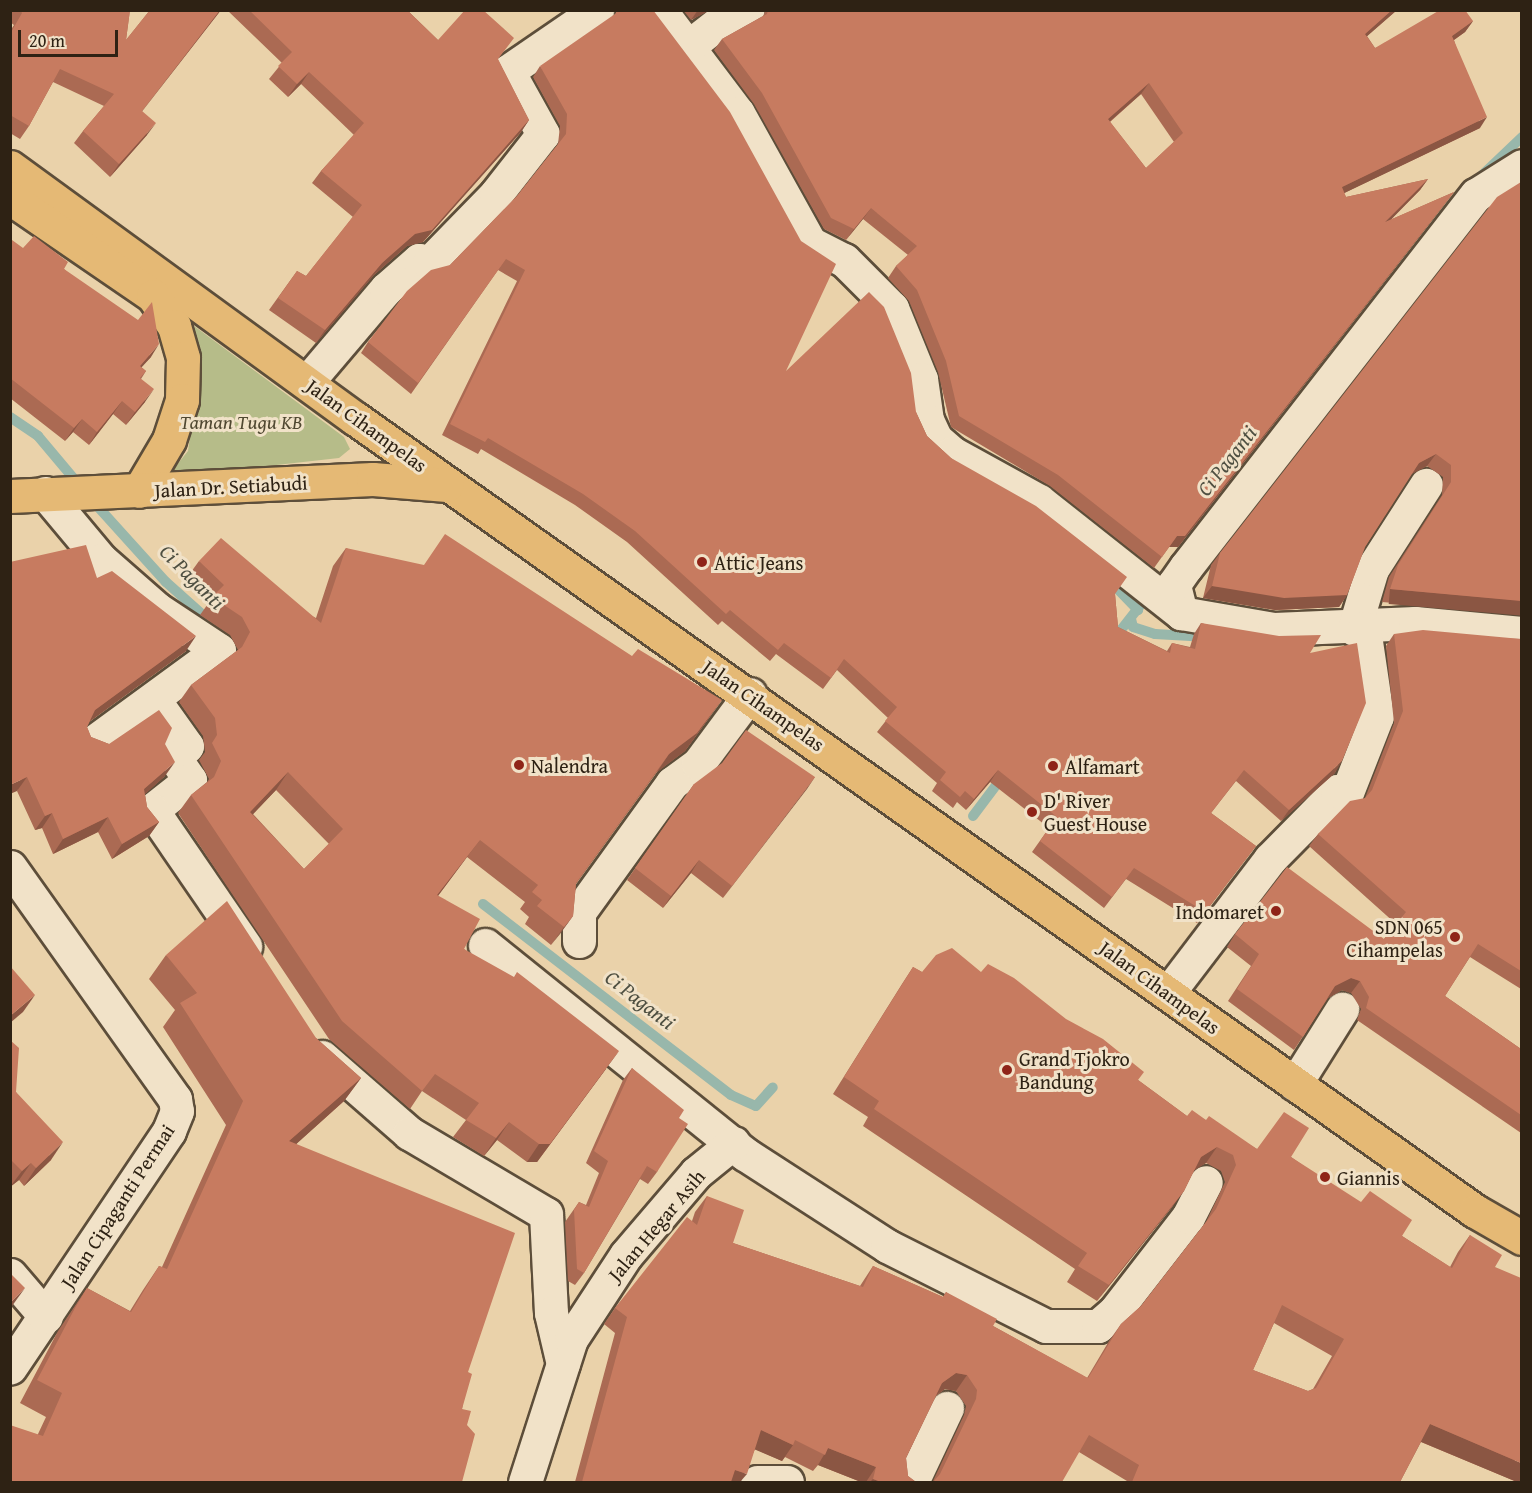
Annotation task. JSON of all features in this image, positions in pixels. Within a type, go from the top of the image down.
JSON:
[{"type":"main road","name":"Jalan Cihampelas","points":[[10,167],[307,382],[750,694],[1295,1084],[1521,1238]]},
{"type":"main road","points":[[10,198],[153,296],[174,326],[183,358],[182,400],[169,440],[126,491]]},
{"type":"main road","name":"Jalan Dr. Setiabudi","points":[[10,496],[383,479],[452,485]]},
{"type":"street","points":[[307,382],[386,289],[419,260],[429,263],[496,194],[543,134],[508,71],[597,10]]},
{"type":"street","points":[[660,10],[685,49],[738,112],[810,243],[844,260],[892,308],[921,379],[936,439],[1039,501],[1161,598],[1274,629],[1361,633],[1415,623],[1521,633]]},
{"type":"street","points":[[685,49],[721,21],[732,21],[748,10]]},
{"type":"street","points":[[1161,598],[1174,584],[1469,190],[1521,166]]},
{"type":"street","points":[[1168,993],[1270,859],[1337,791],[1346,795],[1377,716],[1361,633],[1372,569],[1426,485]]},
{"type":"street","points":[[51,493],[109,567],[157,609],[219,650],[155,701],[96,740]]},
{"type":"street","points":[[579,941],[579,912],[672,783],[698,764],[750,694]]},
{"type":"street","points":[[155,701],[187,746],[174,757],[190,780],[152,810],[265,976]]},
{"type":"street","name":"Jalan Cipaganti Permai","points":[[10,867],[175,1099],[177,1111],[169,1131],[10,1368]]},
{"type":"street","points":[[485,945],[733,1143],[887,1246],[1046,1326],[1076,1330],[1098,1326],[1115,1311],[1188,1217],[1206,1182]]},
{"type":"street","points":[[1295,1084],[1342,1009]]},
{"type":"street","points":[[302,1032],[315,1051],[409,1133],[546,1214],[551,1313],[563,1364]]},
{"type":"street","name":"Jalan Hegar Asih","points":[[525,1482],[571,1340],[626,1255],[696,1173],[733,1143]]},
{"type":"street","points":[[10,1275],[46,1317]]},
{"type":"street","points":[[912,1482],[947,1408]]},
{"type":"street","points":[[757,1482],[787,1482]]},
{"type":"green space","name":"Taman Tugu KB","points":[[186,320],[344,437],[350,449],[339,458],[167,477],[188,451],[201,359]]},
{"type":"building","points":[[20,10],[130,10],[126,40],[150,10],[220,10],[142,111],[156,123],[119,164],[83,131],[114,94],[60,69],[29,126],[10,115],[10,34],[22,13]]},
{"type":"building","points":[[249,10],[407,10],[438,40],[465,10],[483,10],[514,38],[498,59],[529,120],[432,230],[415,234],[382,263],[325,330],[278,298],[297,271],[306,276],[362,205],[321,171],[364,123],[309,72],[297,84],[278,66],[292,52]]},
{"type":"building","points":[[618,10],[653,10],[730,112],[801,241],[836,264],[786,371],[869,292],[884,307],[911,373],[916,412],[927,436],[951,458],[1036,506],[1127,577],[1115,594],[1118,627],[1170,653],[1172,643],[1195,649],[1201,623],[1279,636],[1321,635],[1310,653],[1357,643],[1366,703],[1342,761],[1289,810],[1244,770],[1211,813],[1256,846],[1205,912],[1134,868],[1112,897],[1040,841],[1057,817],[998,770],[974,799],[965,791],[960,797],[940,780],[946,772],[885,721],[897,707],[844,659],[831,678],[784,643],[778,650],[730,610],[726,614],[635,531],[583,494],[488,438],[485,442],[450,424],[525,270],[506,259],[418,383],[368,342],[407,291],[431,270],[450,265],[517,196],[566,134],[567,114],[540,66]]},
{"type":"building","points":[[768,10],[1392,10],[1365,34],[1375,48],[1440,10],[1465,10],[1473,21],[1452,36],[1487,117],[1342,187],[1346,197],[1428,179],[1385,222],[1454,192],[1185,536],[1177,536],[1162,557],[1058,475],[959,416],[946,361],[917,290],[896,266],[917,246],[871,208],[854,229],[831,218],[762,93],[722,39],[767,14]],"holes":[[[1149,83],[1183,133],[1146,168],[1108,119]]]},
{"type":"building","points":[[1521,182],[1521,601],[1390,589],[1398,565],[1451,482],[1451,465],[1436,454],[1419,463],[1365,547],[1347,595],[1284,598],[1212,586],[1220,553],[1497,197]]},
{"type":"building","points":[[34,236],[68,262],[64,269],[138,320],[152,302],[159,344],[140,366],[146,371],[140,378],[154,389],[135,412],[122,401],[97,432],[82,419],[74,428],[10,378],[10,242],[12,240],[23,248]]},
{"type":"building","points":[[445,534],[632,656],[638,649],[722,700],[697,733],[669,754],[576,883],[573,916],[564,927],[537,906],[542,900],[532,892],[538,885],[480,840],[437,895],[480,919],[464,949],[514,977],[517,972],[619,1051],[550,1144],[539,1144],[509,1122],[496,1138],[466,1120],[479,1103],[435,1074],[422,1091],[342,1021],[191,795],[214,777],[221,761],[212,743],[217,735],[215,718],[191,685],[242,647],[250,632],[242,617],[212,597],[224,585],[199,561],[221,538],[321,623],[346,548],[424,565]],"holes":[[[288,772],[343,829],[304,869],[250,812]]]},
{"type":"building","points":[[86,545],[97,578],[112,571],[196,636],[95,710],[87,727],[91,737],[109,744],[159,710],[172,728],[165,744],[175,762],[144,789],[147,807],[159,822],[122,844],[108,817],[63,839],[52,813],[45,816],[27,777],[10,785],[10,562]]},
{"type":"building","points":[[1423,630],[1521,639],[1521,971],[1478,944],[1445,996],[1521,1049],[1521,1115],[1366,1008],[1369,997],[1360,981],[1351,978],[1335,986],[1303,1037],[1237,989],[1259,954],[1235,934],[1287,867],[1384,939],[1406,912],[1318,834],[1350,801],[1365,798],[1372,790],[1403,711],[1394,634]]},
{"type":"building","points":[[746,730],[815,777],[732,886],[699,860],[671,896],[635,868],[694,784],[722,763]]},
{"type":"building","points":[[227,901],[316,1038],[361,1078],[289,1141],[515,1233],[468,1372],[472,1374],[462,1409],[471,1411],[467,1425],[475,1434],[462,1482],[10,1482],[10,1425],[43,1436],[62,1393],[37,1380],[87,1288],[131,1312],[159,1266],[167,1269],[243,1101],[180,1003],[197,993],[166,955]]},
{"type":"building","points":[[952,948],[981,972],[988,964],[1014,978],[1066,1019],[1103,1039],[1144,1072],[1138,1080],[1187,1116],[1192,1110],[1206,1120],[1209,1116],[1257,1149],[1284,1112],[1309,1128],[1291,1157],[1361,1202],[1370,1191],[1412,1220],[1402,1236],[1452,1268],[1470,1235],[1502,1255],[1495,1267],[1521,1278],[1521,1463],[1430,1424],[1400,1482],[1132,1482],[1139,1465],[1089,1435],[1062,1482],[919,1482],[934,1481],[940,1474],[976,1399],[977,1390],[967,1375],[956,1373],[942,1383],[906,1458],[908,1476],[916,1482],[881,1482],[873,1479],[876,1467],[828,1448],[825,1455],[795,1440],[793,1445],[761,1430],[747,1474],[735,1470],[731,1482],[582,1482],[627,1317],[615,1308],[687,1217],[697,1225],[707,1196],[744,1210],[733,1243],[863,1287],[873,1266],[943,1297],[946,1292],[997,1319],[993,1326],[1088,1378],[1121,1324],[1141,1306],[1216,1209],[1236,1165],[1233,1155],[1217,1147],[1201,1157],[1184,1191],[1109,1285],[1078,1266],[1087,1253],[874,1109],[879,1101],[844,1077],[913,967],[922,972],[936,955]],"holes":[[[1282,1305],[1344,1339],[1316,1388],[1308,1391],[1253,1370]]]},
{"type":"building","points":[[10,966],[35,995],[10,1016]]},
{"type":"building","points":[[10,1040],[19,1048],[16,1092],[63,1142],[36,1168],[31,1163],[22,1171],[10,1159]]},
{"type":"building","points":[[632,1068],[684,1110],[679,1118],[688,1124],[657,1172],[647,1166],[584,1273],[577,1269],[574,1210],[579,1202],[589,1207],[608,1161],[594,1151]]},
{"type":"building","points":[[10,1273],[25,1288],[10,1303]]},
{"type":"waterway","name":"Ci Paganti","points":[[1480,177],[1522,137]]},
{"type":"waterway","name":"Ci Paganti","points":[[10,417],[38,436],[80,486]]},
{"type":"waterway","name":"Ci Paganti","points":[[90,498],[166,582],[233,642]]},
{"type":"waterway","points":[[1109,580],[1138,610]]},
{"type":"waterway","name":"Ci Paganti","points":[[1113,640],[1150,593]]},
{"type":"waterway","points":[[1131,619],[1133,627],[1155,634],[1208,637]]},
{"type":"waterway","name":"Ci Paganti","points":[[973,816],[1003,776]]},
{"type":"waterway","name":"Ci Paganti","points":[[483,904],[731,1095],[756,1106],[773,1087]]},
{"type":"place","name":"Attic Jeans","points":[[702,562]]},
{"type":"place","name":"Nalendra","points":[[519,765]]},
{"type":"place","name":"Alfamart","points":[[1053,766]]},
{"type":"place","name":"D' River Guest House","points":[[1032,812]]},
{"type":"place","name":"Indomaret","points":[[1276,911]]},
{"type":"place","name":"SDN 065 Cihampelas","points":[[1455,937]]},
{"type":"place","name":"Grand Tjokro Bandung","points":[[1007,1070]]},
{"type":"place","name":"Giannis","points":[[1325,1177]]}]
